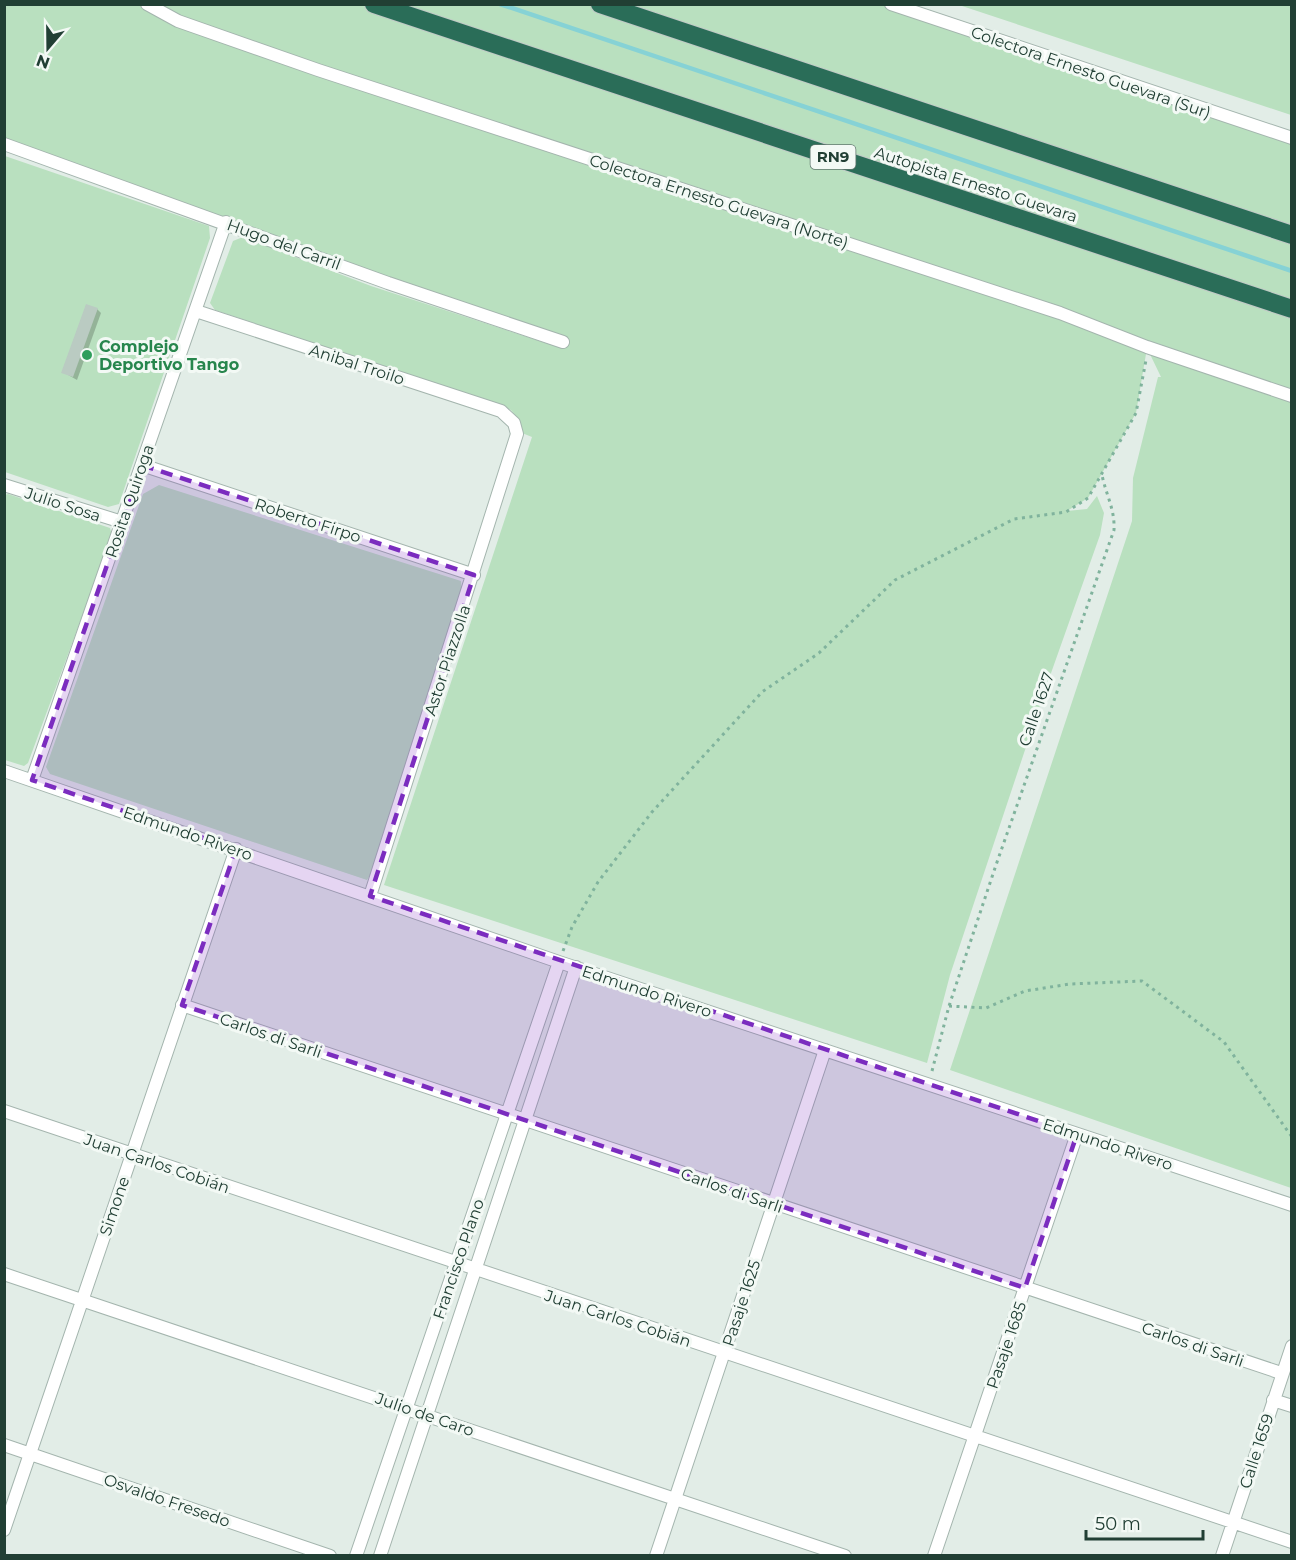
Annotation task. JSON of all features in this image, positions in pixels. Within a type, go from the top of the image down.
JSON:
[{"type":"highway","name":"Autopista Ernesto Guevara","points":[[374,4],[1292,309]]},
{"type":"highway","points":[[600,4],[1292,235]]},
{"type":"street","name":"Colectora Ernesto Guevara (Norte)","points":[[147,4],[178,21],[318,70],[1060,313],[1147,347],[1292,396]]},
{"type":"street","name":"Colectora Ernesto Guevara (Sur)","points":[[891,4],[1292,138]]},
{"type":"street","name":"Hugo del Carril","points":[[4,144],[226,222],[388,283],[563,342]]},
{"type":"street","name":"Rosita Quiroga","points":[[32,780],[226,222]]},
{"type":"street","name":"Anibal Troilo","points":[[196,311],[501,411],[514,423]]},
{"type":"street","name":"Astor Piazzolla","points":[[370,896],[516,441],[514,423]]},
{"type":"street","name":"Roberto Firpo","points":[[142,465],[474,575]]},
{"type":"street","name":"Julio Sosa","points":[[4,485],[122,522]]},
{"type":"street","name":"Edmundo Rivero","points":[[4,771],[559,962],[1292,1205]]},
{"type":"street","name":"Simone","points":[[4,1530],[236,849]]},
{"type":"street","name":"Francisco Plano","points":[[356,1556],[559,962]]},
{"type":"street","name":"Francisco Plano","points":[[380,1556],[576,967]]},
{"type":"street","name":"Carlos di Sarli","points":[[183,1005],[1281,1373]]},
{"type":"street","name":"Pasaje 1625","points":[[656,1556],[825,1050]]},
{"type":"street","name":"Juan Carlos Cobián","points":[[4,1111],[1292,1542]]},
{"type":"street","name":"Pasaje 1685","points":[[934,1556],[1077,1134]]},
{"type":"street","name":"Julio de Caro","points":[[4,1274],[845,1556]]},
{"type":"street","name":"Calle 1659","points":[[1222,1556],[1281,1373],[1292,1346]]},
{"type":"street","points":[[1273,1400],[1292,1406]]},
{"type":"street","name":"Osvaldo Fresedo","points":[[4,1445],[330,1556]]},
{"type":"path","points":[[559,962],[572,927],[598,882],[652,813],[762,692],[819,652],[896,580],[1014,519],[1066,512],[1088,498],[1136,413],[1147,347]]},
{"type":"path","name":"Calle 1627","points":[[926,1084],[935,1064],[949,1006],[1050,704],[1114,530],[1115,511],[1105,492],[1102,475]]},
{"type":"path","points":[[949,1006],[986,1008],[1025,991],[1070,984],[1143,981],[1224,1042],[1292,1137]]},
{"type":"highlighted area","points":[[142,465],[474,575],[370,896],[1077,1134],[1025,1288],[182,1005],[236,849],[32,780]]},
{"type":"green space","points":[[4,5],[891,5],[1291,138],[1291,1188],[950,1070],[1132,521],[1133,478],[1158,377],[1161,377],[1147,348],[1136,413],[1088,498],[1067,511],[1087,509],[1097,496],[1104,513],[1100,535],[1045,690],[950,975],[927,1063],[384,885],[532,437],[522,433],[519,420],[511,410],[215,310],[210,303],[233,241],[243,237],[371,286],[561,348],[563,342],[5,144]]},
{"type":"green space","points":[[959,5],[1291,5],[1291,115]]},
{"type":"green space","name":"Complejo Deportivo Tango","points":[[5,156],[209,226],[210,238],[119,504],[108,507],[5,472]]},
{"type":"green space","points":[[159,485],[461,581],[462,593],[374,869],[367,880],[50,774],[46,767],[143,494]]},
{"type":"green space","points":[[8,494],[110,528],[112,535],[28,763],[24,766],[5,760],[4,495]]},
{"type":"building","points":[[86,304],[98,308],[73,377],[61,373]]},
{"type":"waterway","points":[[500,4],[1292,271]]},
{"type":"place","name":"Complejo Deportivo Tango","points":[[87,355]]}]
